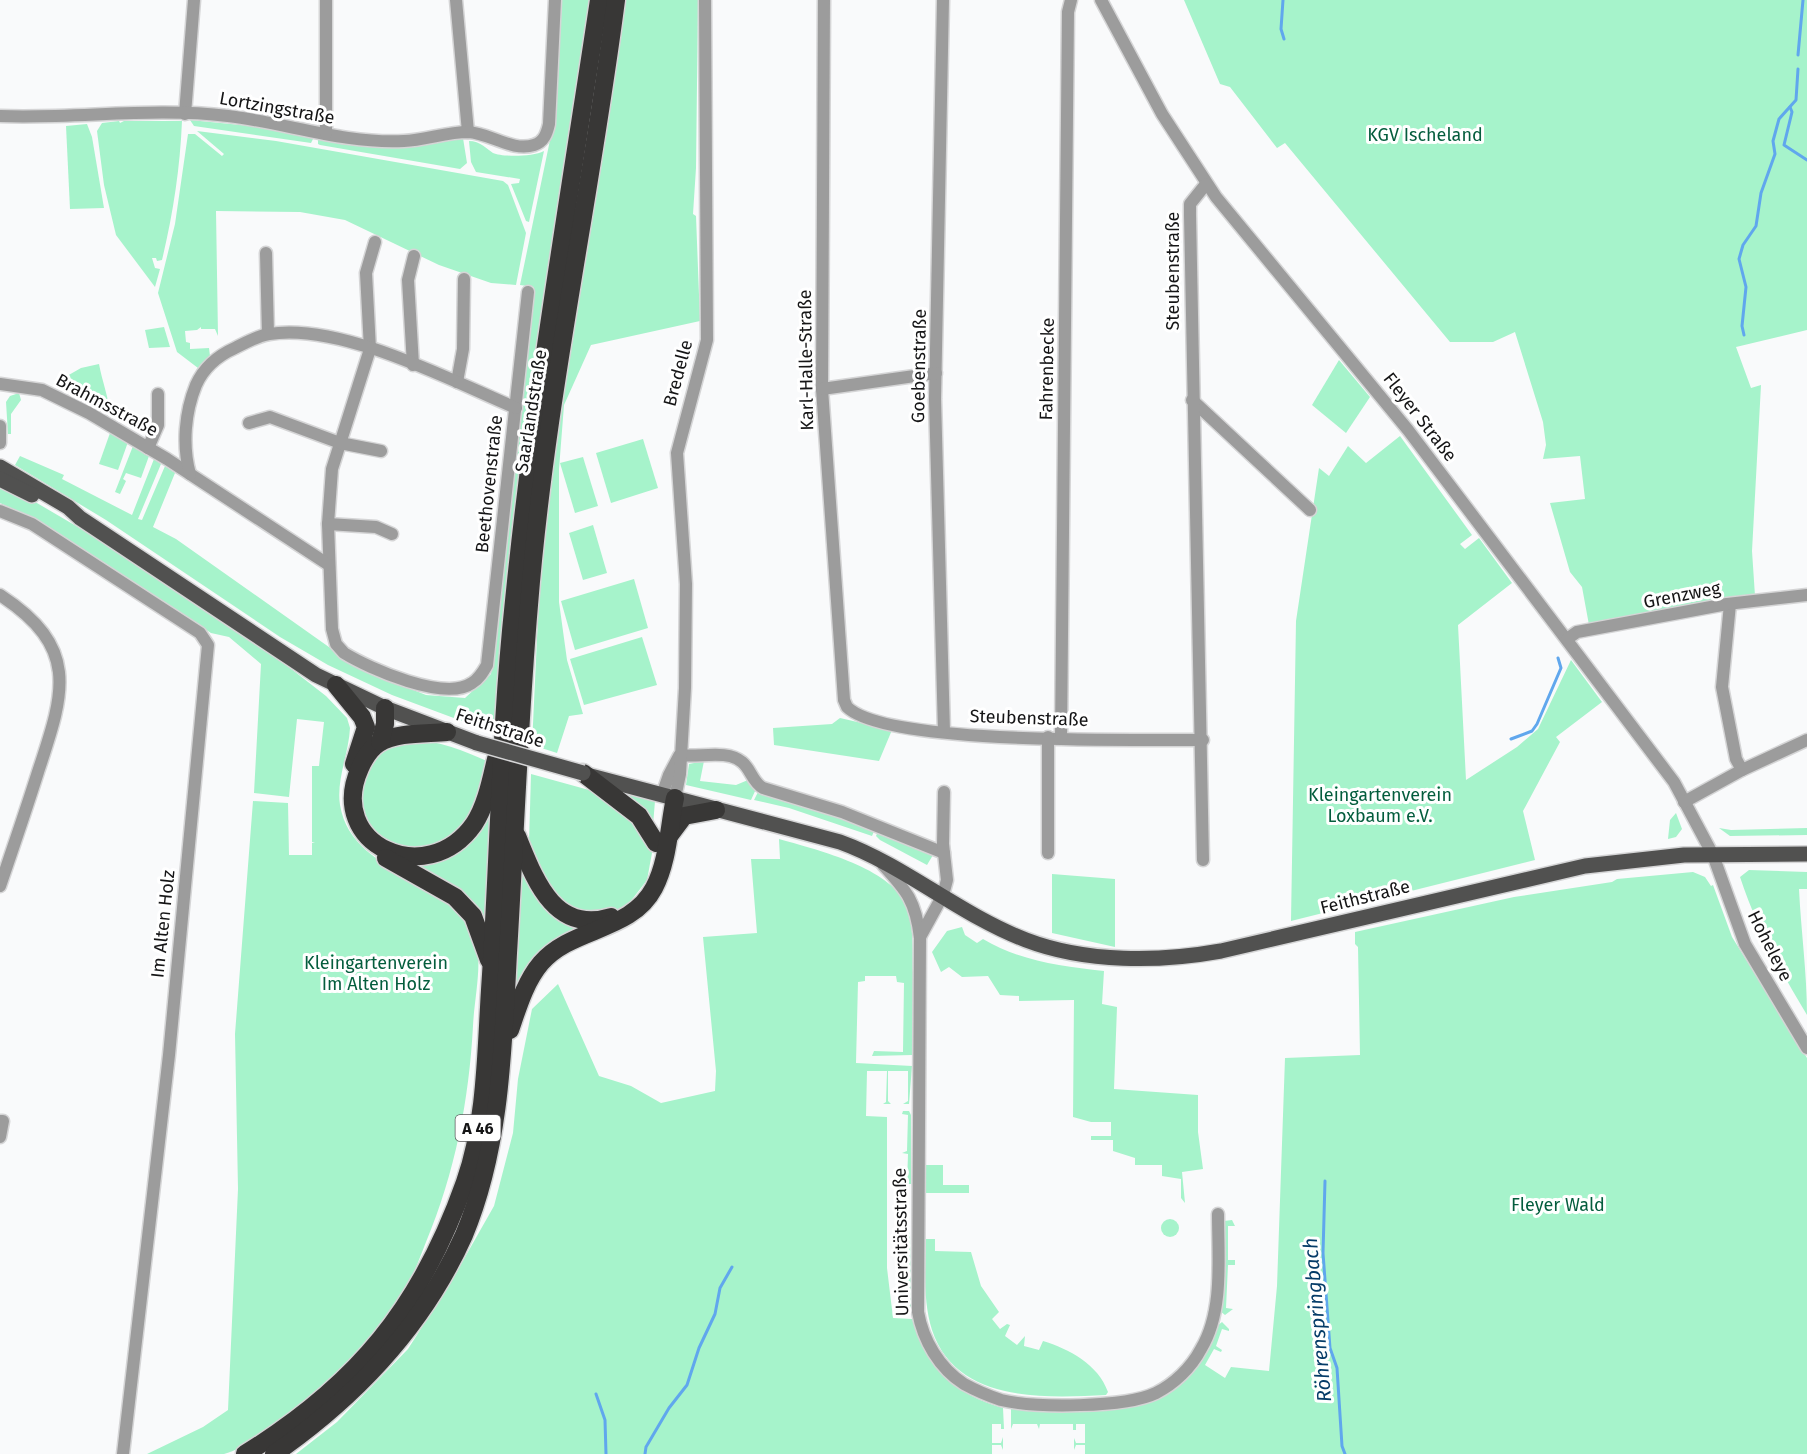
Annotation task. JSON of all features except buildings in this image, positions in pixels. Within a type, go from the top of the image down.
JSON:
[{"type":"highway","name":"Saarlandstraße","points":[[506,716],[514,601],[526,491],[599,0]]},
{"type":"highway","name":"Saarlandstraße","points":[[501,1054],[529,603],[541,488],[616,0]]},
{"type":"highway","points":[[336,685],[362,717],[366,727]]},
{"type":"highway","points":[[380,742],[385,724],[385,708]]},
{"type":"highway","points":[[385,708],[366,727],[348,792],[350,810],[359,833],[380,854],[455,897],[473,916],[492,969]]},
{"type":"highway","points":[[447,732],[412,735],[380,742],[369,751],[356,778],[352,792],[358,822],[375,844],[390,853],[403,857],[435,855],[450,848],[475,822],[491,779],[506,716]]},
{"type":"highway","points":[[492,969],[506,716]]},
{"type":"highway","points":[[583,773],[639,816],[661,843]]},
{"type":"highway","points":[[501,1054],[527,984],[541,963],[570,941],[620,921],[637,909],[654,888],[668,796]]},
{"type":"highway","points":[[515,831],[543,894],[562,911],[581,919],[591,920],[610,917],[633,904],[651,879],[661,843],[677,822],[684,816],[716,810]]},
{"type":"highway","name":"A 46","points":[[245,1454],[285,1429],[333,1391],[388,1332],[437,1252],[466,1179],[477,1136],[492,969]]},
{"type":"highway","name":"A 46","points":[[274,1454],[308,1431],[358,1388],[404,1337],[431,1297],[464,1233],[477,1196],[490,1145],[501,1054]]},
{"type":"main road","name":"Feithstraße","points":[[0,467],[68,507],[80,518],[297,664],[385,708],[477,743],[716,810],[817,835],[874,855],[1014,934],[1049,947],[1115,957],[1170,957],[1221,951],[1585,866],[1684,855],[1807,854]]},
{"type":"main road","name":"Feithstraße","points":[[0,479],[64,514],[80,518]]},
{"type":"street","points":[[185,114],[194,0]]},
{"type":"street","points":[[326,0],[326,134]]},
{"type":"street","points":[[456,0],[468,132]]},
{"type":"street","name":"Lortzingstraße","points":[[0,116],[56,118],[185,114],[229,116],[347,139],[404,141],[468,132],[525,147],[544,139],[549,124],[555,0]]},
{"type":"street","name":"Bredelle","points":[[668,796],[669,775],[680,755],[686,584],[677,453],[706,340],[705,0]]},
{"type":"street","name":"Karl-Halle-Straße","points":[[824,0],[822,389],[844,700],[847,707],[856,713]]},
{"type":"street","name":"Goebenstraße","points":[[943,0],[936,373],[944,732]]},
{"type":"street","name":"Fahrenbecke","points":[[1048,853],[1055,738],[1068,12],[1071,0]]},
{"type":"street","name":"Fleyer Straße","points":[[1101,0],[1162,114],[1206,184],[1245,235],[1401,421],[1567,639],[1674,782],[1713,855]]},
{"type":"street","name":"Steubenstraße","points":[[1203,860],[1203,740],[1192,400],[1190,204],[1206,184]]},
{"type":"street","points":[[329,565],[328,524],[332,469],[370,349],[366,273],[375,242]]},
{"type":"street","points":[[266,253],[268,334]]},
{"type":"street","points":[[413,365],[408,280],[414,256]]},
{"type":"street","points":[[456,382],[463,349],[464,279]]},
{"type":"street","name":"Beethovenstraße","points":[[329,565],[332,629],[336,644],[344,653],[417,685],[433,688],[450,689],[469,685],[479,677],[487,665],[490,648],[528,292]]},
{"type":"street","name":"Brahmsstraße","points":[[190,474],[185,457],[188,405],[201,374],[222,354],[268,334],[307,334],[344,340],[413,365],[516,408]]},
{"type":"street","points":[[822,389],[936,373]]},
{"type":"street","name":"Brahmsstraße","points":[[0,384],[42,390],[148,448],[329,565]]},
{"type":"street","points":[[148,448],[160,414],[158,394]]},
{"type":"street","points":[[1192,400],[1310,510]]},
{"type":"street","points":[[249,423],[270,417],[340,443],[381,451]]},
{"type":"street","points":[[0,426],[0,443]]},
{"type":"street","name":"Im Alten Holz","points":[[0,511],[32,524],[200,633],[208,645],[169,1055],[123,1454]]},
{"type":"street","points":[[328,524],[376,527],[392,534]]},
{"type":"street","points":[[0,595],[34,620],[42,630],[56,661],[60,680],[57,716],[0,886]]},
{"type":"street","name":"Grenzweg","points":[[1567,639],[1577,632],[1730,604],[1807,595]]},
{"type":"street","points":[[1730,604],[1722,687],[1736,759],[1742,770]]},
{"type":"street","name":"Steubenstraße","points":[[856,713],[907,727],[944,732],[1055,738],[1203,740]]},
{"type":"street","points":[[1684,802],[1742,770],[1807,740]]},
{"type":"street","points":[[680,755],[732,756],[744,763],[755,782],[763,788],[842,812],[944,853]]},
{"type":"street","points":[[943,895],[947,877],[944,853],[944,792]]},
{"type":"street","name":"Universitätsstraße","points":[[874,855],[912,901],[920,938],[918,1312],[927,1341],[947,1370],[975,1390],[1008,1401],[1067,1404],[1113,1402],[1135,1400],[1154,1394],[1183,1373],[1194,1360],[1209,1333],[1216,1291],[1218,1214]]},
{"type":"street","name":"Hoheleye","points":[[1713,855],[1745,944],[1807,1048]]},
{"type":"street","name":"Universitätsstraße","points":[[920,938],[943,895]]},
{"type":"street","points":[[0,1121],[3,1121],[0,1137]]},
{"type":"green space","points":[[557,0],[594,0],[506,583],[494,733],[392,695],[328,665],[280,637],[106,520],[15,465],[20,456],[64,475],[62,479],[132,515],[154,459],[161,464],[138,519],[142,520],[165,466],[175,473],[153,527],[176,539],[360,669],[426,695],[465,698],[491,674],[534,287],[520,285],[550,140]]},
{"type":"green space","points":[[622,0],[698,0],[696,168],[693,214],[696,216],[700,321],[591,345],[564,405],[559,469],[559,602],[567,660],[583,714],[569,716],[557,753],[532,745],[542,532]]},
{"type":"green space","name":"KGV Ischeland","points":[[1184,0],[1807,0],[1807,330],[1736,347],[1751,388],[1761,385],[1752,551],[1755,596],[1589,625],[1582,587],[1570,572],[1550,503],[1585,499],[1580,456],[1543,459],[1546,445],[1543,422],[1515,332],[1493,342],[1450,342],[1285,143],[1277,148],[1230,87],[1220,84]]},
{"type":"green space","points":[[190,120],[272,128],[314,137],[311,143],[194,126]]},
{"type":"green space","points":[[119,121],[120,123],[124,121],[182,121],[178,174],[166,243],[162,260],[157,261],[156,258],[152,258],[155,268],[160,269],[155,287],[116,235],[104,185],[97,131],[102,123]]},
{"type":"green space","points":[[87,124],[92,137],[104,208],[70,209],[66,126]]},
{"type":"green space","points":[[197,131],[276,141],[503,181],[508,185],[526,233],[516,285],[491,283],[439,265],[345,220],[300,212],[216,211],[218,336],[215,329],[201,329],[201,327],[197,330],[185,331],[186,342],[190,343],[190,349],[209,348],[210,356],[198,368],[177,352],[158,293],[175,224],[188,134],[195,134],[222,156],[224,154]]},
{"type":"green space","points":[[318,138],[351,145],[398,148],[463,138],[467,163],[460,169],[320,145]]},
{"type":"green space","points":[[469,141],[480,144],[493,153],[503,155],[517,156],[544,151],[529,222],[526,221],[511,184],[519,183],[520,179],[476,172],[471,162]]},
{"type":"green space","points":[[164,327],[170,347],[149,348],[145,330]]},
{"type":"green space","points":[[1339,360],[1370,397],[1346,433],[1312,405]]},
{"type":"green space","points":[[99,364],[110,414],[53,384],[81,368]]},
{"type":"green space","points":[[19,393],[21,400],[11,414],[11,434],[8,434],[6,402],[10,396]]},
{"type":"green space","points":[[110,433],[128,442],[118,470],[99,464]]},
{"type":"green space","name":"Kleingartenverein Loxbaum e.V.","points":[[1400,436],[1472,535],[1460,544],[1465,549],[1479,538],[1512,583],[1458,625],[1466,780],[1517,747],[1538,729],[1571,660],[1602,702],[1556,737],[1560,742],[1523,811],[1535,860],[1291,921],[1296,621],[1319,468],[1329,476],[1348,446],[1366,463]]},
{"type":"green space","points":[[643,439],[658,488],[611,503],[596,453]]},
{"type":"green space","points":[[133,446],[149,456],[141,478],[126,473],[123,479],[126,481],[120,494],[115,492]]},
{"type":"green space","points":[[583,457],[598,506],[575,513],[560,463]]},
{"type":"green space","name":"Kleingartenverein Im Alten Holz","points":[[0,488],[25,496],[129,557],[272,654],[326,696],[347,718],[350,728],[339,796],[349,831],[366,850],[434,892],[454,908],[470,928],[478,954],[478,980],[471,1054],[459,1136],[445,1190],[410,1281],[370,1337],[326,1383],[261,1435],[224,1454],[147,1454],[203,1427],[228,1410],[238,1189],[235,1034],[253,801],[288,803],[289,855],[312,855],[312,843],[315,843],[312,842],[312,766],[319,766],[324,722],[297,719],[289,797],[254,793],[261,664],[229,637],[211,633],[35,519],[0,503]]},
{"type":"green space","points":[[593,525],[607,573],[583,580],[569,533]]},
{"type":"green space","points":[[634,579],[648,628],[575,650],[561,601]]},
{"type":"green space","points":[[642,637],[657,685],[584,705],[570,659]]},
{"type":"green space","points":[[840,718],[892,730],[879,761],[774,745],[773,728],[832,724]]},
{"type":"green space","points":[[410,739],[451,747],[489,762],[470,818],[435,849],[384,846],[357,810],[373,754]]},
{"type":"green space","points":[[704,761],[700,781],[736,785],[748,780],[756,789],[751,800],[686,785],[689,764]]},
{"type":"green space","points":[[531,774],[589,790],[627,810],[651,844],[652,853],[647,880],[627,906],[617,912],[584,915],[553,899],[529,843]]},
{"type":"green space","points":[[608,788],[655,801],[653,825]]},
{"type":"green space","points":[[759,790],[875,829],[872,836],[789,808],[754,800]]},
{"type":"green space","points":[[493,796],[488,941],[412,863],[430,862]]},
{"type":"green space","points":[[1676,813],[1682,829],[1676,837],[1668,839],[1670,820]]},
{"type":"green space","points":[[1719,828],[1731,830],[1807,828],[1807,835],[1730,836]]},
{"type":"green space","points":[[878,831],[933,855],[927,865],[880,840],[876,836]]},
{"type":"green space","points":[[779,839],[829,854],[865,869],[895,889],[908,909],[913,946],[912,1055],[872,1056],[874,1051],[903,1052],[904,983],[897,982],[896,976],[865,976],[865,981],[858,982],[856,1063],[912,1066],[909,1104],[903,1104],[908,1101],[908,1071],[888,1071],[888,1101],[891,1104],[883,1104],[886,1102],[887,1071],[867,1071],[866,1116],[887,1117],[887,1268],[893,1318],[912,1319],[926,1351],[945,1376],[957,1387],[1003,1408],[1004,1429],[1001,1429],[1001,1424],[992,1424],[992,1443],[1001,1443],[1003,1437],[1003,1450],[1001,1445],[992,1445],[992,1454],[296,1454],[337,1422],[408,1349],[452,1280],[494,1206],[513,1133],[518,1079],[532,1009],[558,984],[599,1076],[631,1086],[661,1103],[715,1091],[716,1071],[703,937],[757,933],[751,859],[780,859]]},
{"type":"green space","points":[[520,855],[527,878],[592,926],[569,936],[512,1010]]},
{"type":"green space","points":[[1749,870],[1807,872],[1807,889],[1799,889],[1807,1015],[1753,913],[1740,877]]},
{"type":"green space","name":"Fleyer Wald","points":[[1693,872],[1705,877],[1711,886],[1713,885],[1732,937],[1807,1058],[1807,1454],[1085,1454],[1085,1445],[1076,1445],[1074,1450],[1074,1438],[1076,1443],[1085,1443],[1085,1424],[1076,1424],[1076,1430],[1073,1430],[1073,1424],[1040,1424],[1039,1429],[1037,1424],[1013,1424],[1011,1429],[1011,1408],[1042,1411],[1098,1411],[1121,1409],[1162,1397],[1179,1386],[1194,1371],[1207,1351],[1217,1326],[1222,1322],[1229,1331],[1222,1329],[1216,1346],[1222,1350],[1221,1352],[1214,1349],[1205,1365],[1225,1378],[1231,1367],[1269,1371],[1277,1286],[1285,1058],[1360,1055],[1358,947],[1355,944],[1355,932],[1514,897],[1612,882],[1617,879]]},
{"type":"green space","points":[[1052,874],[1115,879],[1115,947],[1052,933]]},
{"type":"green space","points":[[962,927],[965,935],[977,943],[983,939],[1011,953],[1026,957],[1104,971],[1102,1004],[1117,1007],[1114,1089],[1198,1095],[1198,1132],[1203,1169],[1182,1172],[1185,1203],[1181,1198],[1181,1179],[1162,1176],[1162,1165],[1135,1165],[1135,1158],[1113,1151],[1113,1140],[1091,1140],[1091,1136],[1111,1136],[1111,1122],[1091,1122],[1073,1117],[1074,1000],[1019,1001],[1019,996],[1000,995],[988,976],[962,977],[949,967],[941,972],[932,952],[947,931]]},
{"type":"green space","points":[[903,1111],[909,1111],[911,1115],[911,1184],[907,1184],[908,1154],[902,1153],[907,1151],[908,1115],[902,1114]]},
{"type":"green space","points":[[926,1165],[943,1165],[943,1185],[969,1185],[969,1193],[926,1193]]},
{"type":"green space","points":[[1166,1219],[1174,1219],[1179,1224],[1177,1235],[1166,1237],[1161,1232],[1161,1224]]},
{"type":"green space","points":[[1232,1220],[1235,1226],[1228,1226],[1228,1260],[1235,1260],[1235,1265],[1228,1265],[1226,1308],[1233,1309],[1225,1315],[1220,1311],[1224,1221]]},
{"type":"green space","points":[[901,1231],[908,1231],[910,1234],[911,1311],[905,1311],[901,1305],[901,1268],[907,1267],[907,1234]]},
{"type":"green space","points":[[926,1239],[935,1239],[935,1251],[971,1252],[981,1286],[999,1312],[992,1319],[1000,1329],[1007,1324],[1010,1325],[1005,1336],[1017,1345],[1025,1336],[1024,1346],[1039,1350],[1043,1341],[1072,1353],[1097,1373],[1108,1392],[1106,1395],[1030,1395],[1005,1391],[981,1383],[961,1371],[944,1354],[929,1319],[925,1285]]},
{"type":"waterway","points":[[1283,0],[1281,29],[1284,39]]},
{"type":"waterway","points":[[1798,55],[1803,0]]},
{"type":"waterway","points":[[1744,335],[1742,326],[1746,287],[1739,259],[1743,245],[1756,226],[1761,193],[1775,154],[1773,141],[1779,119],[1796,100],[1798,69]]},
{"type":"waterway","points":[[1790,107],[1792,112],[1784,145],[1807,160]]},
{"type":"waterway","points":[[1511,739],[1532,731],[1537,724],[1561,668],[1558,658]]},
{"type":"waterway","name":"Röhrenspringbach","points":[[1325,1181],[1323,1253],[1330,1348],[1337,1368],[1342,1446],[1345,1454]]},
{"type":"waterway","points":[[645,1454],[646,1447],[669,1408],[687,1385],[699,1348],[715,1314],[720,1288],[732,1267]]},
{"type":"waterway","points":[[596,1394],[605,1420],[606,1454]]}]
